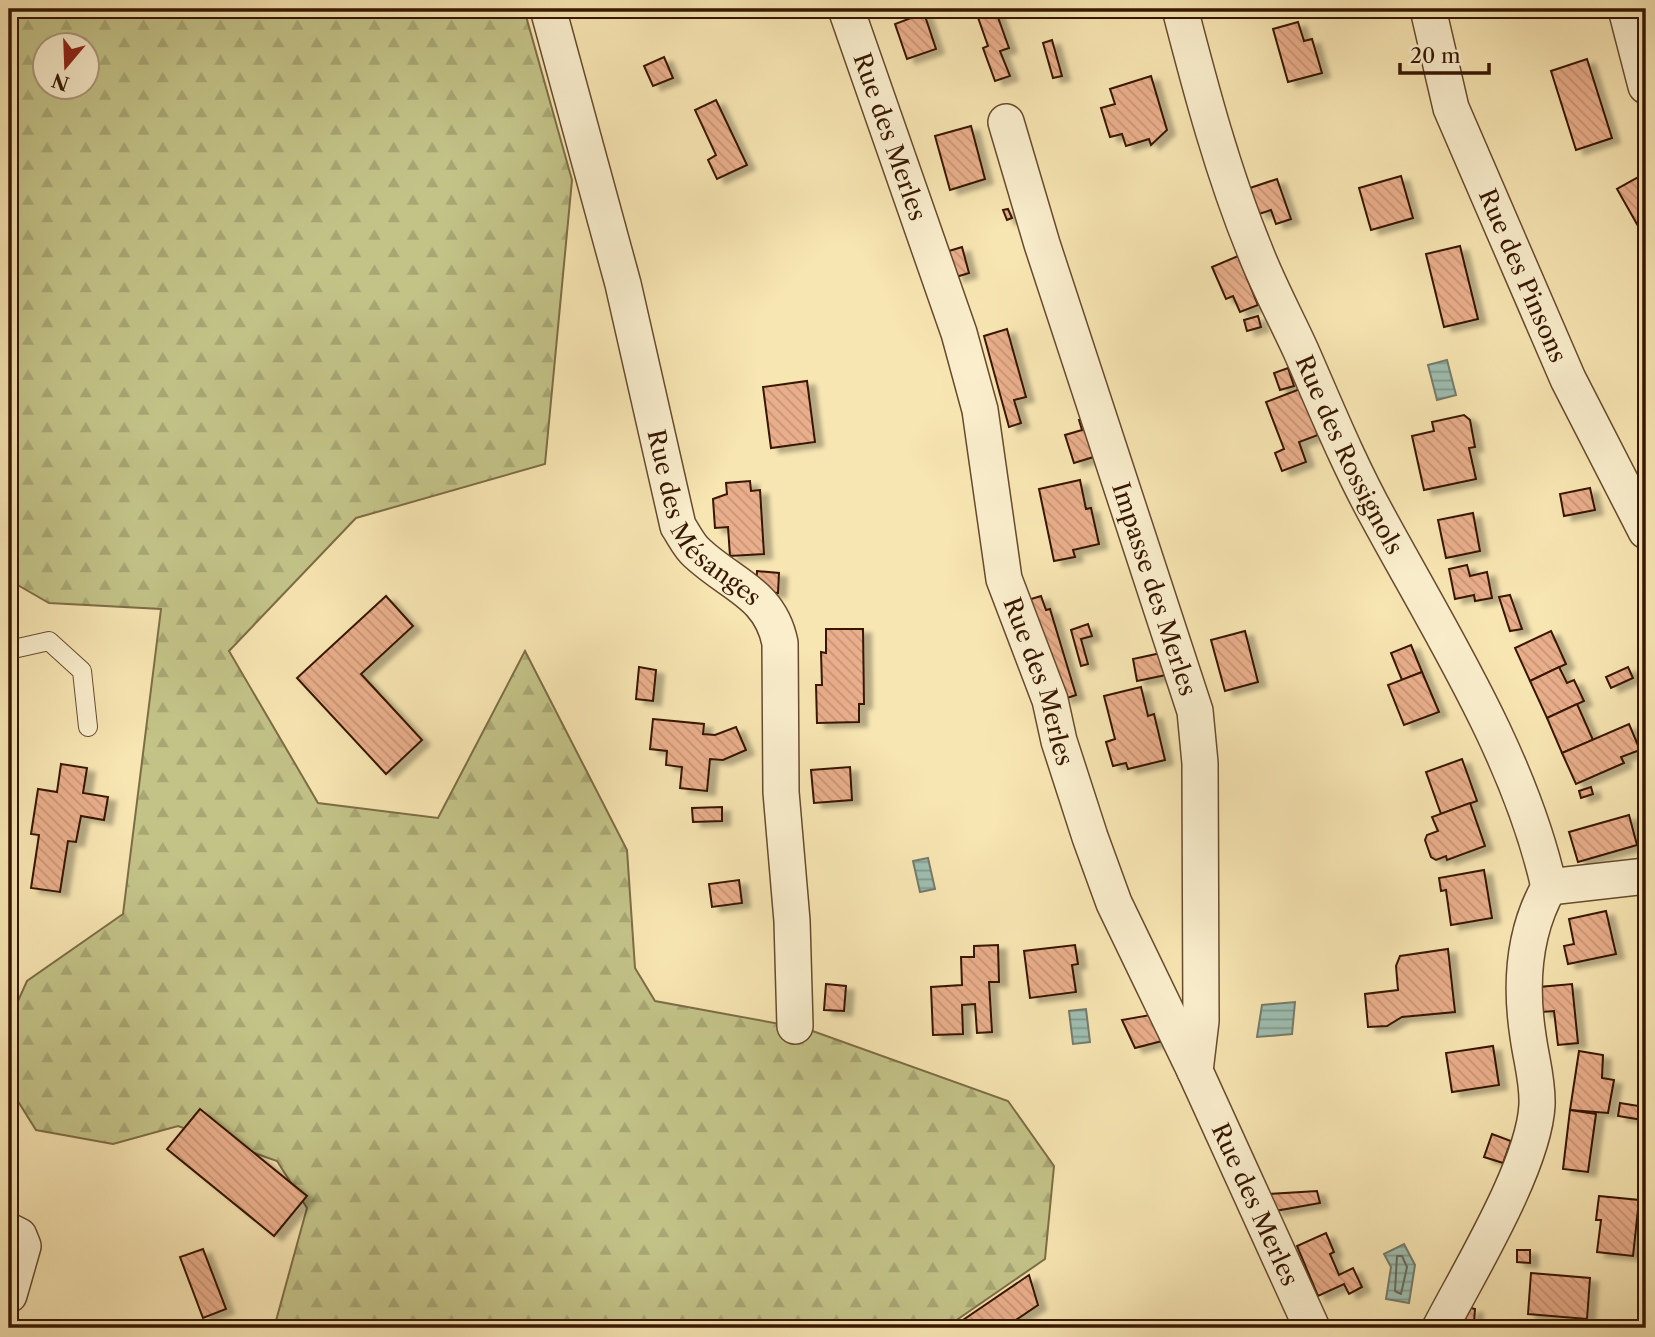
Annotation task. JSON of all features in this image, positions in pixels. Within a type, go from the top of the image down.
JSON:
[{"type":"street","name":"Rue des Mésanges","points":[[548,9],[623,284],[678,526],[695,552],[767,607],[776,623],[780,643],[781,792],[792,921],[795,1027]]},
{"type":"street","name":"Rue des Merles","points":[[846,9],[959,333],[980,410],[1004,579],[1050,700],[1076,796],[1114,903],[1195,1071],[1312,1328]]},
{"type":"street","name":"Rue des Rossignols","points":[[1180,9],[1220,152],[1255,252],[1340,443],[1379,520],[1433,614],[1503,756],[1533,825],[1549,887]]},
{"type":"street","name":"Rue des Pinsons","points":[[1428,9],[1451,108],[1568,379],[1646,531]]},
{"type":"street","points":[[1626,9],[1646,86]]},
{"type":"street","name":"Impasse des Merles","points":[[1006,122],[1042,244],[1195,711],[1200,763],[1201,1021],[1195,1071]]},
{"type":"street","points":[[1440,1328],[1515,1180],[1533,1128],[1537,1106],[1525,1008],[1527,939],[1534,913],[1549,887],[1646,876]]},
{"type":"street","points":[[9,1231],[19,1236],[23,1247],[9,1295]]},
{"type":"lane","points":[[9,650],[49,642],[82,671],[88,727]]},
{"type":"green space","points":[[9,9],[524,9],[572,180],[545,464],[356,518],[229,651],[318,803],[438,818],[525,651],[627,850],[635,968],[655,1001],[807,1029],[1008,1101],[1054,1166],[1045,1259],[945,1328],[274,1328],[307,1208],[277,1161],[178,1126],[113,1144],[36,1130],[9,1087],[9,1021],[27,981],[123,914],[161,609],[49,603],[9,580]]},
{"type":"water","points":[[1447,360],[1456,395],[1437,400],[1428,365]]},
{"type":"water","points":[[928,858],[935,889],[920,892],[913,861]]},
{"type":"water","points":[[1295,1002],[1292,1034],[1257,1037],[1262,1005]]},
{"type":"water","points":[[1086,1009],[1090,1042],[1073,1044],[1069,1011]]},
{"type":"water","points":[[1404,1244],[1415,1265],[1409,1303],[1386,1299],[1391,1267],[1384,1254]]},
{"type":"building","points":[[975,9],[995,9],[1009,48],[1000,51],[1010,76],[995,81],[983,48],[988,46]]},
{"type":"building","points":[[924,13],[936,49],[907,59],[895,24]]},
{"type":"building","points":[[1298,22],[1304,41],[1312,39],[1322,73],[1288,82],[1273,29]]},
{"type":"building","points":[[1052,40],[1062,76],[1053,78],[1043,43]]},
{"type":"building","points":[[664,57],[673,78],[653,86],[644,66]]},
{"type":"building","points":[[1587,59],[1612,138],[1576,150],[1551,71]]},
{"type":"building","points":[[1151,76],[1167,130],[1151,145],[1149,139],[1126,146],[1122,134],[1110,137],[1101,108],[1115,104],[1110,89]]},
{"type":"building","points":[[716,100],[747,165],[717,179],[708,160],[716,155],[695,110]]},
{"type":"building","points":[[971,126],[985,179],[950,190],[935,136]]},
{"type":"building","points":[[1644,174],[1646,222],[1638,226],[1617,189]]},
{"type":"building","points":[[1401,176],[1413,218],[1371,230],[1359,188]]},
{"type":"building","points":[[1277,179],[1291,219],[1276,224],[1271,210],[1259,214],[1250,188]]},
{"type":"building","points":[[1008,209],[1012,218],[1007,220],[1003,210]]},
{"type":"building","points":[[1460,246],[1478,319],[1444,327],[1426,254]]},
{"type":"building","points":[[962,247],[969,273],[956,277],[949,251]]},
{"type":"building","points":[[1238,256],[1258,305],[1240,312],[1233,296],[1226,299],[1212,267]]},
{"type":"building","points":[[1258,316],[1261,327],[1247,331],[1244,320]]},
{"type":"building","points":[[1007,329],[1026,397],[1014,400],[1021,423],[1009,427],[984,336]]},
{"type":"building","points":[[1288,368],[1294,386],[1280,390],[1274,373]]},
{"type":"building","points":[[807,381],[815,442],[771,448],[763,387]]},
{"type":"building","points":[[1300,389],[1318,435],[1299,442],[1306,462],[1282,471],[1275,453],[1284,449],[1266,402]]},
{"type":"building","points":[[1464,415],[1470,420],[1475,447],[1469,448],[1476,479],[1424,490],[1412,436],[1434,431],[1432,422]]},
{"type":"building","points":[[1088,417],[1100,455],[1074,463],[1065,435],[1082,430],[1079,420]]},
{"type":"building","points":[[1080,480],[1086,509],[1091,508],[1099,544],[1073,550],[1075,557],[1054,561],[1039,489]]},
{"type":"building","points":[[750,481],[751,491],[760,490],[764,554],[730,556],[728,527],[715,528],[713,499],[727,494],[726,483]]},
{"type":"building","points":[[1590,488],[1595,510],[1564,516],[1560,494]]},
{"type":"building","points":[[1473,513],[1480,551],[1446,558],[1438,520]]},
{"type":"building","points":[[1467,565],[1470,576],[1487,572],[1492,598],[1475,601],[1474,595],[1455,599],[1449,569]]},
{"type":"building","points":[[757,571],[779,573],[778,593],[756,591]]},
{"type":"building","points":[[1510,595],[1522,629],[1510,631],[1499,597]]},
{"type":"building","points":[[386,596],[413,626],[361,674],[422,740],[386,774],[297,678]]},
{"type":"building","points":[[1041,596],[1046,610],[1050,609],[1076,695],[1064,699],[1028,600]]},
{"type":"building","points":[[1088,624],[1092,636],[1081,639],[1088,664],[1081,666],[1071,630]]},
{"type":"building","points":[[826,629],[863,629],[864,704],[859,704],[859,722],[817,723],[816,685],[822,685],[821,652],[826,653]]},
{"type":"building","points":[[1245,631],[1258,682],[1225,691],[1211,640]]},
{"type":"building","points":[[1551,631],[1566,664],[1530,681],[1515,648]]},
{"type":"building","points":[[1411,645],[1422,672],[1402,680],[1391,653]]},
{"type":"building","points":[[1161,653],[1166,675],[1137,681],[1133,659]]},
{"type":"building","points":[[639,667],[656,670],[653,701],[636,699]]},
{"type":"building","points":[[1559,667],[1567,683],[1574,680],[1584,701],[1547,718],[1530,681]]},
{"type":"building","points":[[1628,667],[1633,678],[1611,688],[1606,677]]},
{"type":"building","points":[[1422,672],[1439,712],[1404,725],[1388,685]]},
{"type":"building","points":[[1141,687],[1148,716],[1154,714],[1165,760],[1128,769],[1126,763],[1113,766],[1106,742],[1115,739],[1104,696]]},
{"type":"building","points":[[1577,704],[1593,740],[1562,753],[1547,718]]},
{"type":"building","points":[[653,719],[704,724],[703,734],[715,735],[736,727],[746,750],[723,760],[710,759],[707,791],[680,788],[682,767],[666,765],[667,751],[650,749]]},
{"type":"building","points":[[1629,724],[1640,750],[1621,757],[1624,763],[1576,784],[1562,753]]},
{"type":"building","points":[[1462,759],[1477,801],[1441,814],[1426,772]]},
{"type":"building","points":[[61,764],[87,768],[83,793],[108,797],[104,820],[81,816],[76,842],[68,841],[60,892],[31,888],[39,835],[31,834],[38,789],[57,792]]},
{"type":"building","points":[[850,767],[852,800],[814,803],[811,770]]},
{"type":"building","points":[[1591,787],[1593,794],[1581,798],[1579,791]]},
{"type":"building","points":[[1470,803],[1485,846],[1447,860],[1446,856],[1436,860],[1431,857],[1425,840],[1427,835],[1438,831],[1432,817]]},
{"type":"building","points":[[722,807],[722,821],[693,822],[692,808]]},
{"type":"building","points":[[1629,815],[1637,845],[1578,862],[1569,832]]},
{"type":"building","points":[[1484,870],[1492,918],[1451,925],[1446,890],[1441,891],[1439,878]]},
{"type":"building","points":[[739,880],[742,903],[712,907],[709,884]]},
{"type":"building","points":[[1606,911],[1616,954],[1568,964],[1564,946],[1574,944],[1569,919]]},
{"type":"building","points":[[998,945],[999,982],[989,982],[992,1032],[977,1033],[975,1004],[962,1005],[963,1034],[933,1035],[931,987],[962,985],[961,957],[974,957],[974,946]]},
{"type":"building","points":[[1075,945],[1078,964],[1072,965],[1076,992],[1030,998],[1024,951]]},
{"type":"building","points":[[1448,949],[1455,1012],[1402,1017],[1387,1026],[1368,1027],[1365,994],[1398,990],[1396,966],[1400,956]]},
{"type":"building","points":[[826,984],[846,986],[844,1011],[824,1010]]},
{"type":"building","points":[[1572,984],[1578,1043],[1558,1045],[1554,1011],[1542,1012],[1539,987]]},
{"type":"building","points":[[1150,1015],[1162,1041],[1135,1048],[1122,1020]]},
{"type":"building","points":[[1646,1026],[1646,1052],[1642,1027]]},
{"type":"building","points":[[1493,1046],[1499,1085],[1452,1092],[1446,1053]]},
{"type":"building","points":[[1579,1051],[1603,1055],[1602,1078],[1614,1080],[1608,1113],[1570,1110]]},
{"type":"building","points":[[1620,1103],[1645,1107],[1643,1120],[1618,1116]]},
{"type":"building","points":[[200,1109],[307,1196],[274,1236],[167,1149]]},
{"type":"building","points":[[1570,1110],[1596,1114],[1588,1172],[1563,1169]]},
{"type":"building","points":[[1492,1134],[1511,1141],[1503,1163],[1484,1157]]},
{"type":"building","points":[[1317,1191],[1320,1203],[1275,1211],[1269,1194]]},
{"type":"building","points":[[1599,1196],[1639,1200],[1633,1256],[1597,1252],[1601,1220],[1596,1220]]},
{"type":"building","points":[[1326,1233],[1334,1252],[1330,1254],[1339,1275],[1353,1268],[1362,1287],[1349,1294],[1344,1284],[1318,1296],[1297,1246]]},
{"type":"building","points":[[203,1249],[226,1309],[203,1318],[180,1257]]},
{"type":"building","points":[[1517,1250],[1530,1250],[1530,1263],[1517,1262]]},
{"type":"building","points":[[1531,1273],[1590,1278],[1587,1319],[1528,1314]]},
{"type":"building","points":[[1029,1275],[1038,1305],[1004,1328],[969,1328],[963,1320]]},
{"type":"building","points":[[1471,1308],[1475,1309],[1474,1323],[1463,1322]]}]
